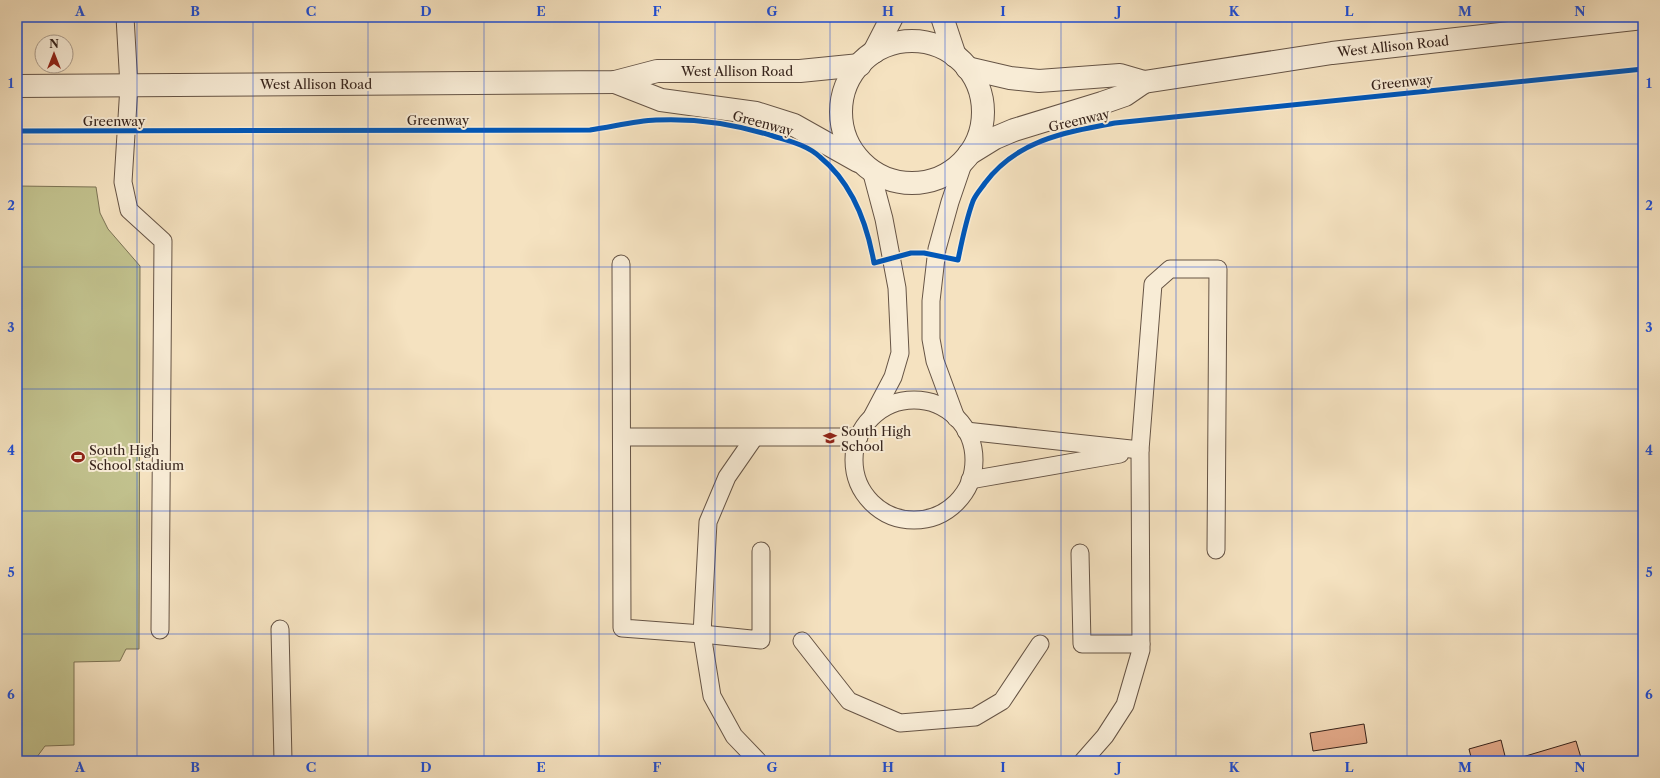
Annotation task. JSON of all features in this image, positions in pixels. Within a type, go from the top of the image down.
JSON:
[{"type":"street","points":[[892,17],[867,58],[852,74],[842,100],[842,127],[853,152],[867,167],[895,181],[904,183],[932,181],[946,174],[957,167],[966,158],[979,136],[983,115],[979,89],[976,81],[961,62],[942,17]]},
{"type":"street","name":"West Allison Road","points":[[961,62],[1010,78],[1039,81],[1120,75],[1144,82],[1332,53],[1643,18]]},
{"type":"street","points":[[867,58],[892,45],[911,42],[939,47],[961,62]]},
{"type":"street","name":"West Allison Road","points":[[17,86],[615,82],[657,71],[800,71],[867,58]]},
{"type":"street","name":"West Allison Road","points":[[615,82],[661,100],[756,113],[794,124],[867,167]]},
{"type":"street","name":"West Allison Road","points":[[966,158],[995,138],[1014,130],[1125,95],[1144,82]]},
{"type":"lane","points":[[125,17],[128,86],[123,182],[129,210],[163,241],[160,630]]},
{"type":"lane","points":[[867,167],[884,220],[897,288],[900,353],[893,377],[859,437],[854,460],[861,488],[871,502],[883,512],[914,520],[934,516],[948,509],[956,502],[965,491],[970,480],[973,466],[973,452],[944,388],[931,339],[931,301],[936,249],[950,202],[966,158]]},
{"type":"lane","points":[[621,264],[622,628],[761,640],[761,551]]},
{"type":"lane","points":[[1083,761],[1105,736],[1125,705],[1141,650],[1140,450],[1153,284],[1170,270],[1218,269],[1216,550]]},
{"type":"lane","points":[[871,418],[886,407],[914,400],[923,401],[947,410],[961,424],[1140,450]]},
{"type":"lane","points":[[622,437],[859,437]]},
{"type":"lane","points":[[754,438],[727,477],[708,522],[702,634],[712,696],[734,736],[758,761]]},
{"type":"lane","points":[[970,480],[1140,450]]},
{"type":"lane","points":[[1080,553],[1082,644],[1141,644]]},
{"type":"lane","points":[[280,629],[282,761]]},
{"type":"lane","points":[[802,641],[849,701],[900,723],[975,717],[1002,701],[1040,644]]},
{"type":"green space","name":"South High School stadium","points":[[17,186],[96,187],[100,213],[108,229],[140,266],[139,649],[126,649],[120,661],[74,662],[74,745],[45,746],[34,761],[17,761]]},
{"type":"building","points":[[1364,724],[1367,743],[1313,751],[1310,733]]},
{"type":"building","points":[[1501,740],[1506,760],[1472,761],[1469,749]]},
{"type":"building","points":[[1576,741],[1582,761],[1509,761]]},
{"type":"cycle path","name":"Greenway","points":[[17,131],[590,130],[656,120],[686,120],[716,123],[744,128],[804,146],[820,157],[831,167],[849,191],[867,233],[874,263],[911,253],[924,253],[958,260],[966,223],[973,201],[985,183],[998,168],[1027,147],[1061,135],[1115,123],[1643,69]]},
{"type":"place","name":"South High School","points":[[830,438]]},
{"type":"place","name":"South High School stadium","points":[[78,457]]}]
